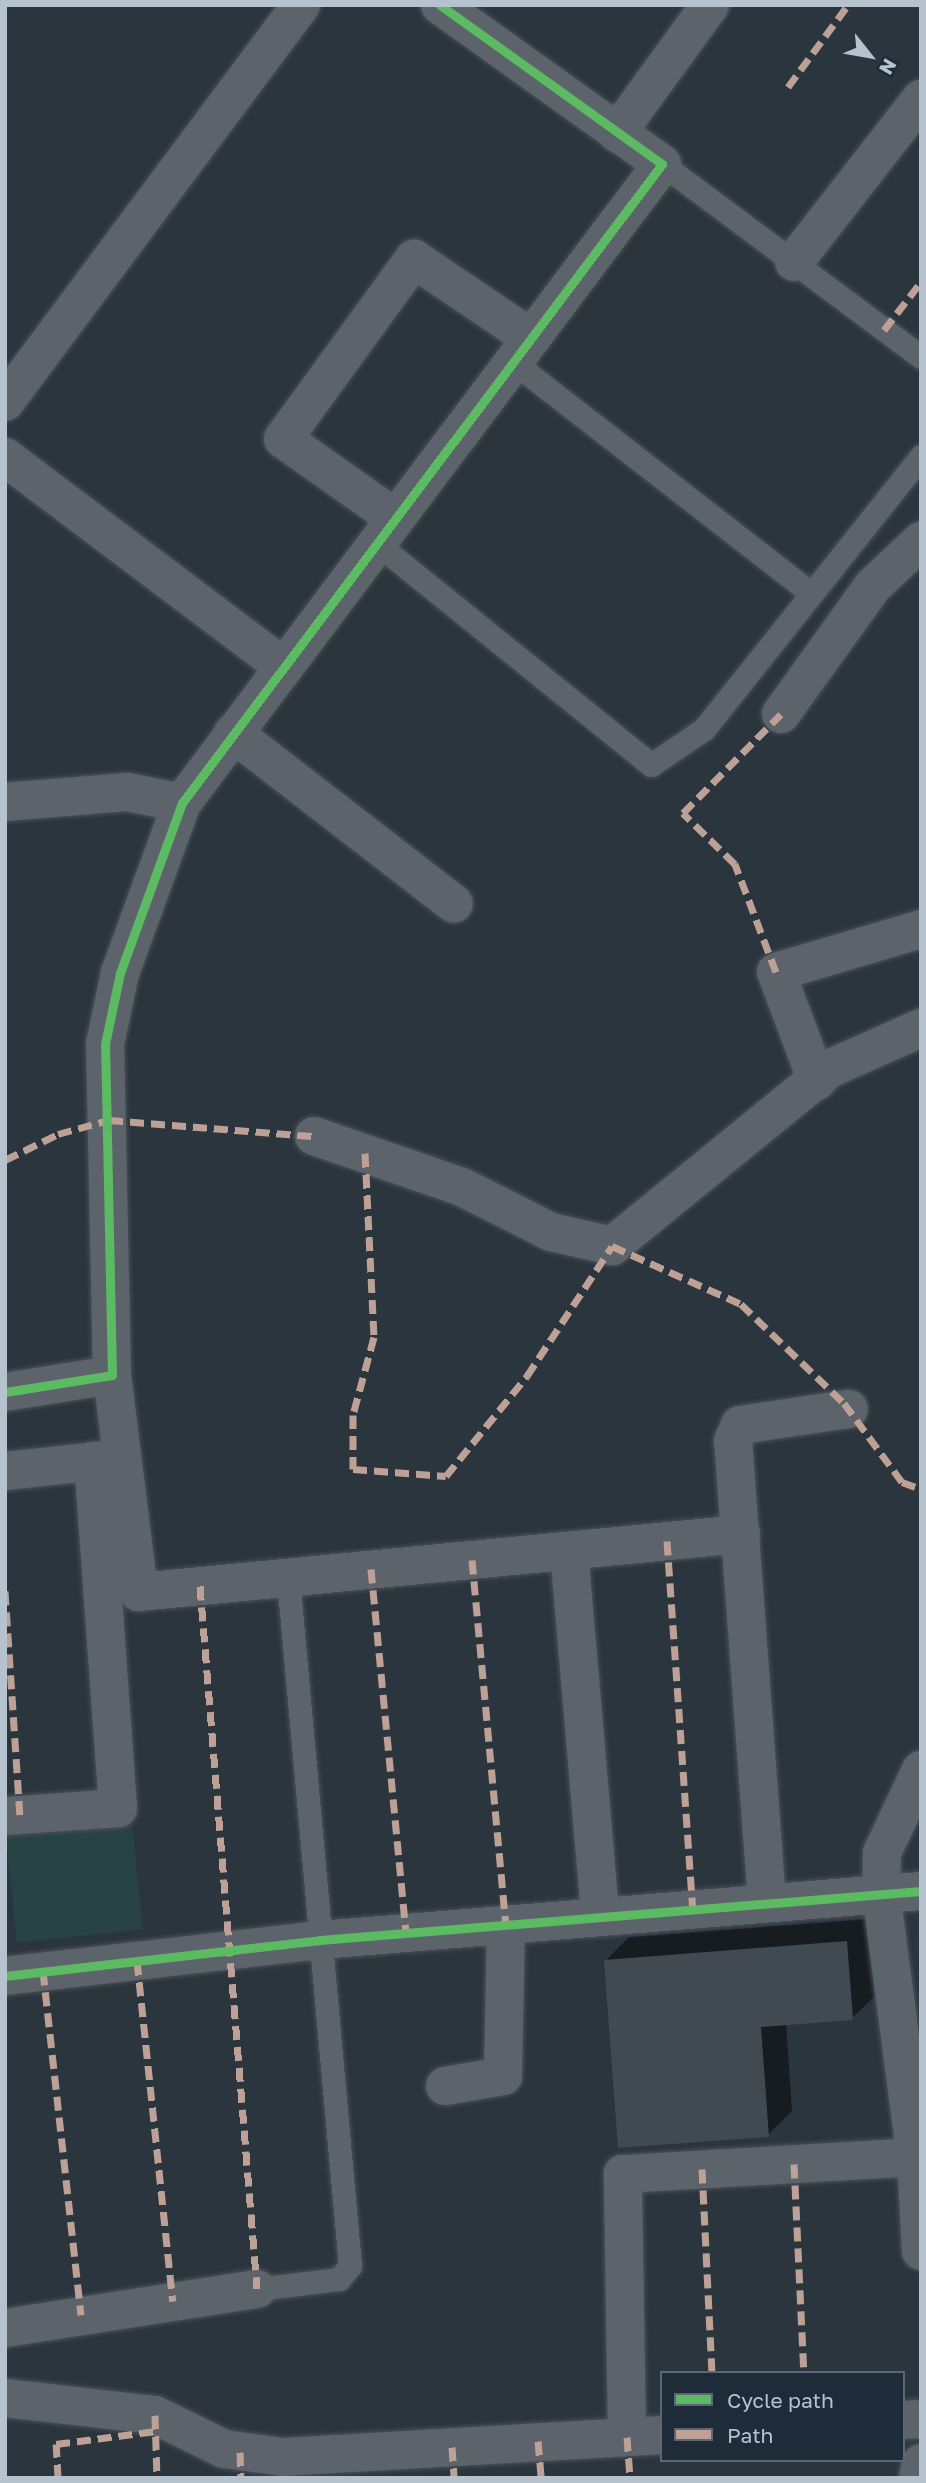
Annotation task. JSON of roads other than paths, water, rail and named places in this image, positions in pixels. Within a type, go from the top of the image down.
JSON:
[{"type":"street","points":[[5,402],[301,5]]},
{"type":"street","points":[[5,1816],[118,1808],[108,1460],[112,1375],[105,1044],[120,973],[183,803],[281,665],[662,164],[440,5]]},
{"type":"street","points":[[617,133],[710,5]]},
{"type":"street","points":[[794,262],[921,99]]},
{"type":"street","points":[[385,530],[283,439],[414,258],[522,350]]},
{"type":"street","points":[[5,457],[281,665]]},
{"type":"street","points":[[781,714],[873,586],[921,541]]},
{"type":"street","points":[[233,733],[454,904]]},
{"type":"street","points":[[5,802],[127,792],[183,803]]},
{"type":"street","points":[[817,1081],[776,972],[921,929]]},
{"type":"street","points":[[314,1136],[462,1187],[551,1232],[612,1246],[817,1081],[921,1028]]},
{"type":"street","points":[[5,1392],[112,1375]]},
{"type":"street","points":[[767,1902],[733,1441],[740,1425],[849,1409]]},
{"type":"street","points":[[5,1471],[108,1460]]},
{"type":"street","points":[[108,1460],[139,1592],[741,1535]]},
{"type":"street","points":[[569,1551],[600,1916]]},
{"type":"street","points":[[921,1770],[882,1853],[881,1892],[918,2157],[921,2251]]},
{"type":"street","points":[[5,1976],[320,1940],[881,1892],[921,1891]]},
{"type":"street","points":[[445,2086],[503,2076],[506,1924]]},
{"type":"street","points":[[5,2398],[155,2416],[224,2449],[342,2466],[644,2436],[623,2174],[918,2157]]},
{"type":"street","points":[[5,2328],[257,2289]]},
{"type":"street","points":[[918,2478],[921,2463]]},
{"type":"lane","points":[[662,164],[921,357]]},
{"type":"lane","points":[[522,350],[810,592]]},
{"type":"lane","points":[[385,530],[651,765],[704,729],[810,592],[921,456]]},
{"type":"lane","points":[[257,2289],[340,2279],[350,2266],[288,1578]]}]
